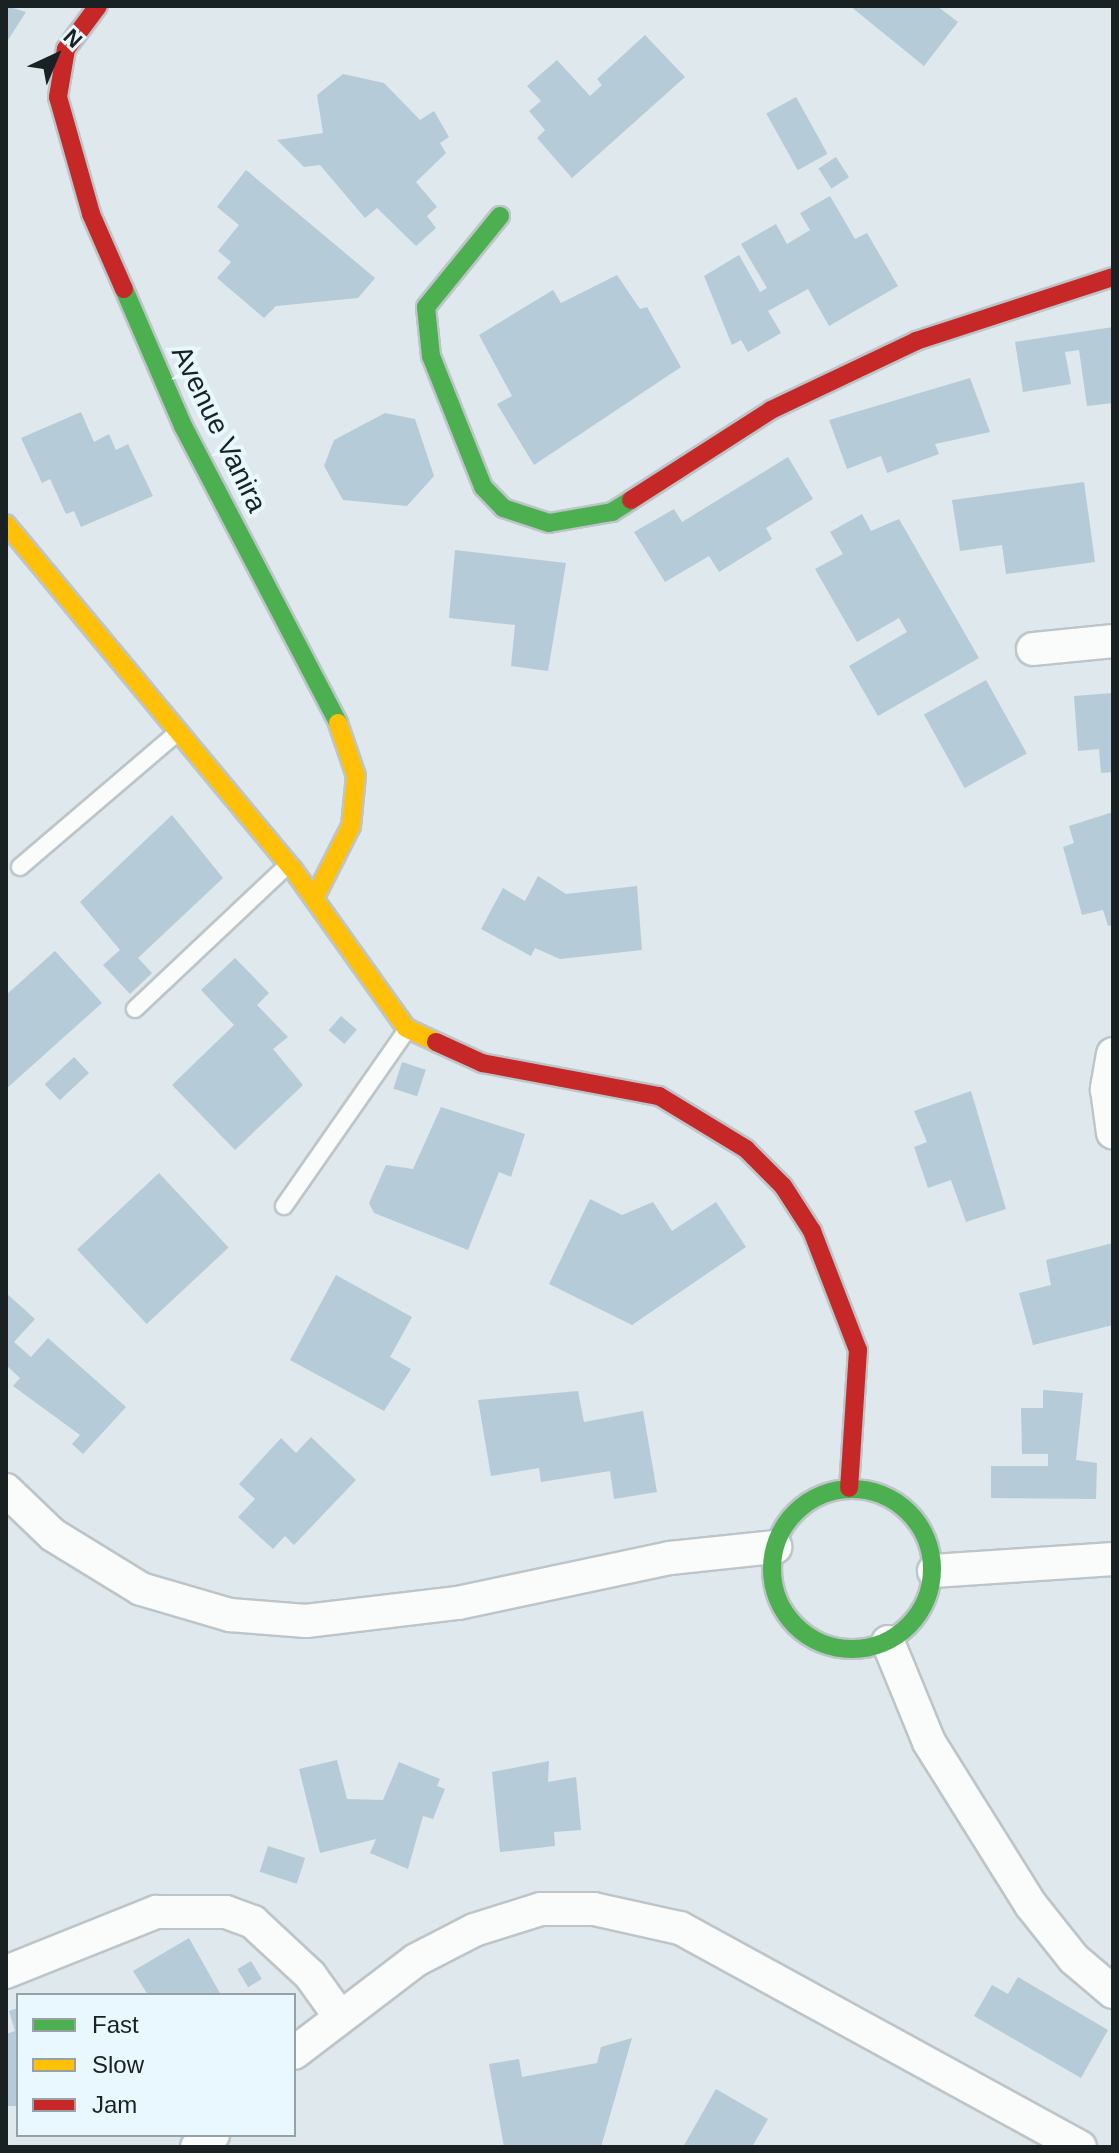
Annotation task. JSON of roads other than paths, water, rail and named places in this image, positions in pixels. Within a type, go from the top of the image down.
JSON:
[{"type":"street","name":"Avenue Vanira","points":[[98,6],[61,64],[65,127],[91,214],[183,426],[348,743],[356,776],[351,826],[332,872],[315,897]]},
{"type":"street","points":[[500,216],[432,292],[426,307],[431,356],[483,487],[503,508],[549,523],[612,512],[771,410],[916,341],[1113,277]]},
{"type":"street","points":[[6,524],[181,730],[315,897],[408,1029],[482,1063],[659,1096],[746,1149],[783,1186],[824,1256],[858,1350],[849,1488]]},
{"type":"street","points":[[1033,649],[1113,641]]},
{"type":"street","points":[[1113,1054],[1107,1089],[1113,1133]]},
{"type":"street","points":[[849,1488],[875,1491],[918,1521],[934,1571],[921,1613],[888,1642],[848,1650],[801,1630],[774,1587],[775,1547],[803,1506],[849,1488]]},
{"type":"street","points":[[6,1490],[53,1535],[141,1589],[230,1615],[306,1621],[458,1603],[614,1566],[775,1547]]},
{"type":"street","points":[[934,1571],[1113,1559]]},
{"type":"street","points":[[888,1642],[929,1742],[1031,1905],[1074,1959],[1113,1992]]},
{"type":"street","points":[[296,2051],[338,2014],[474,1930],[541,1909],[594,1909],[680,1928],[1080,2147]]},
{"type":"street","points":[[6,1972],[156,1912],[226,1912],[253,1922],[310,1975],[338,2014]]},
{"type":"lane","points":[[20,867],[181,730]]},
{"type":"lane","points":[[135,1009],[289,865]]},
{"type":"lane","points":[[284,1206],[408,1029]]}]
